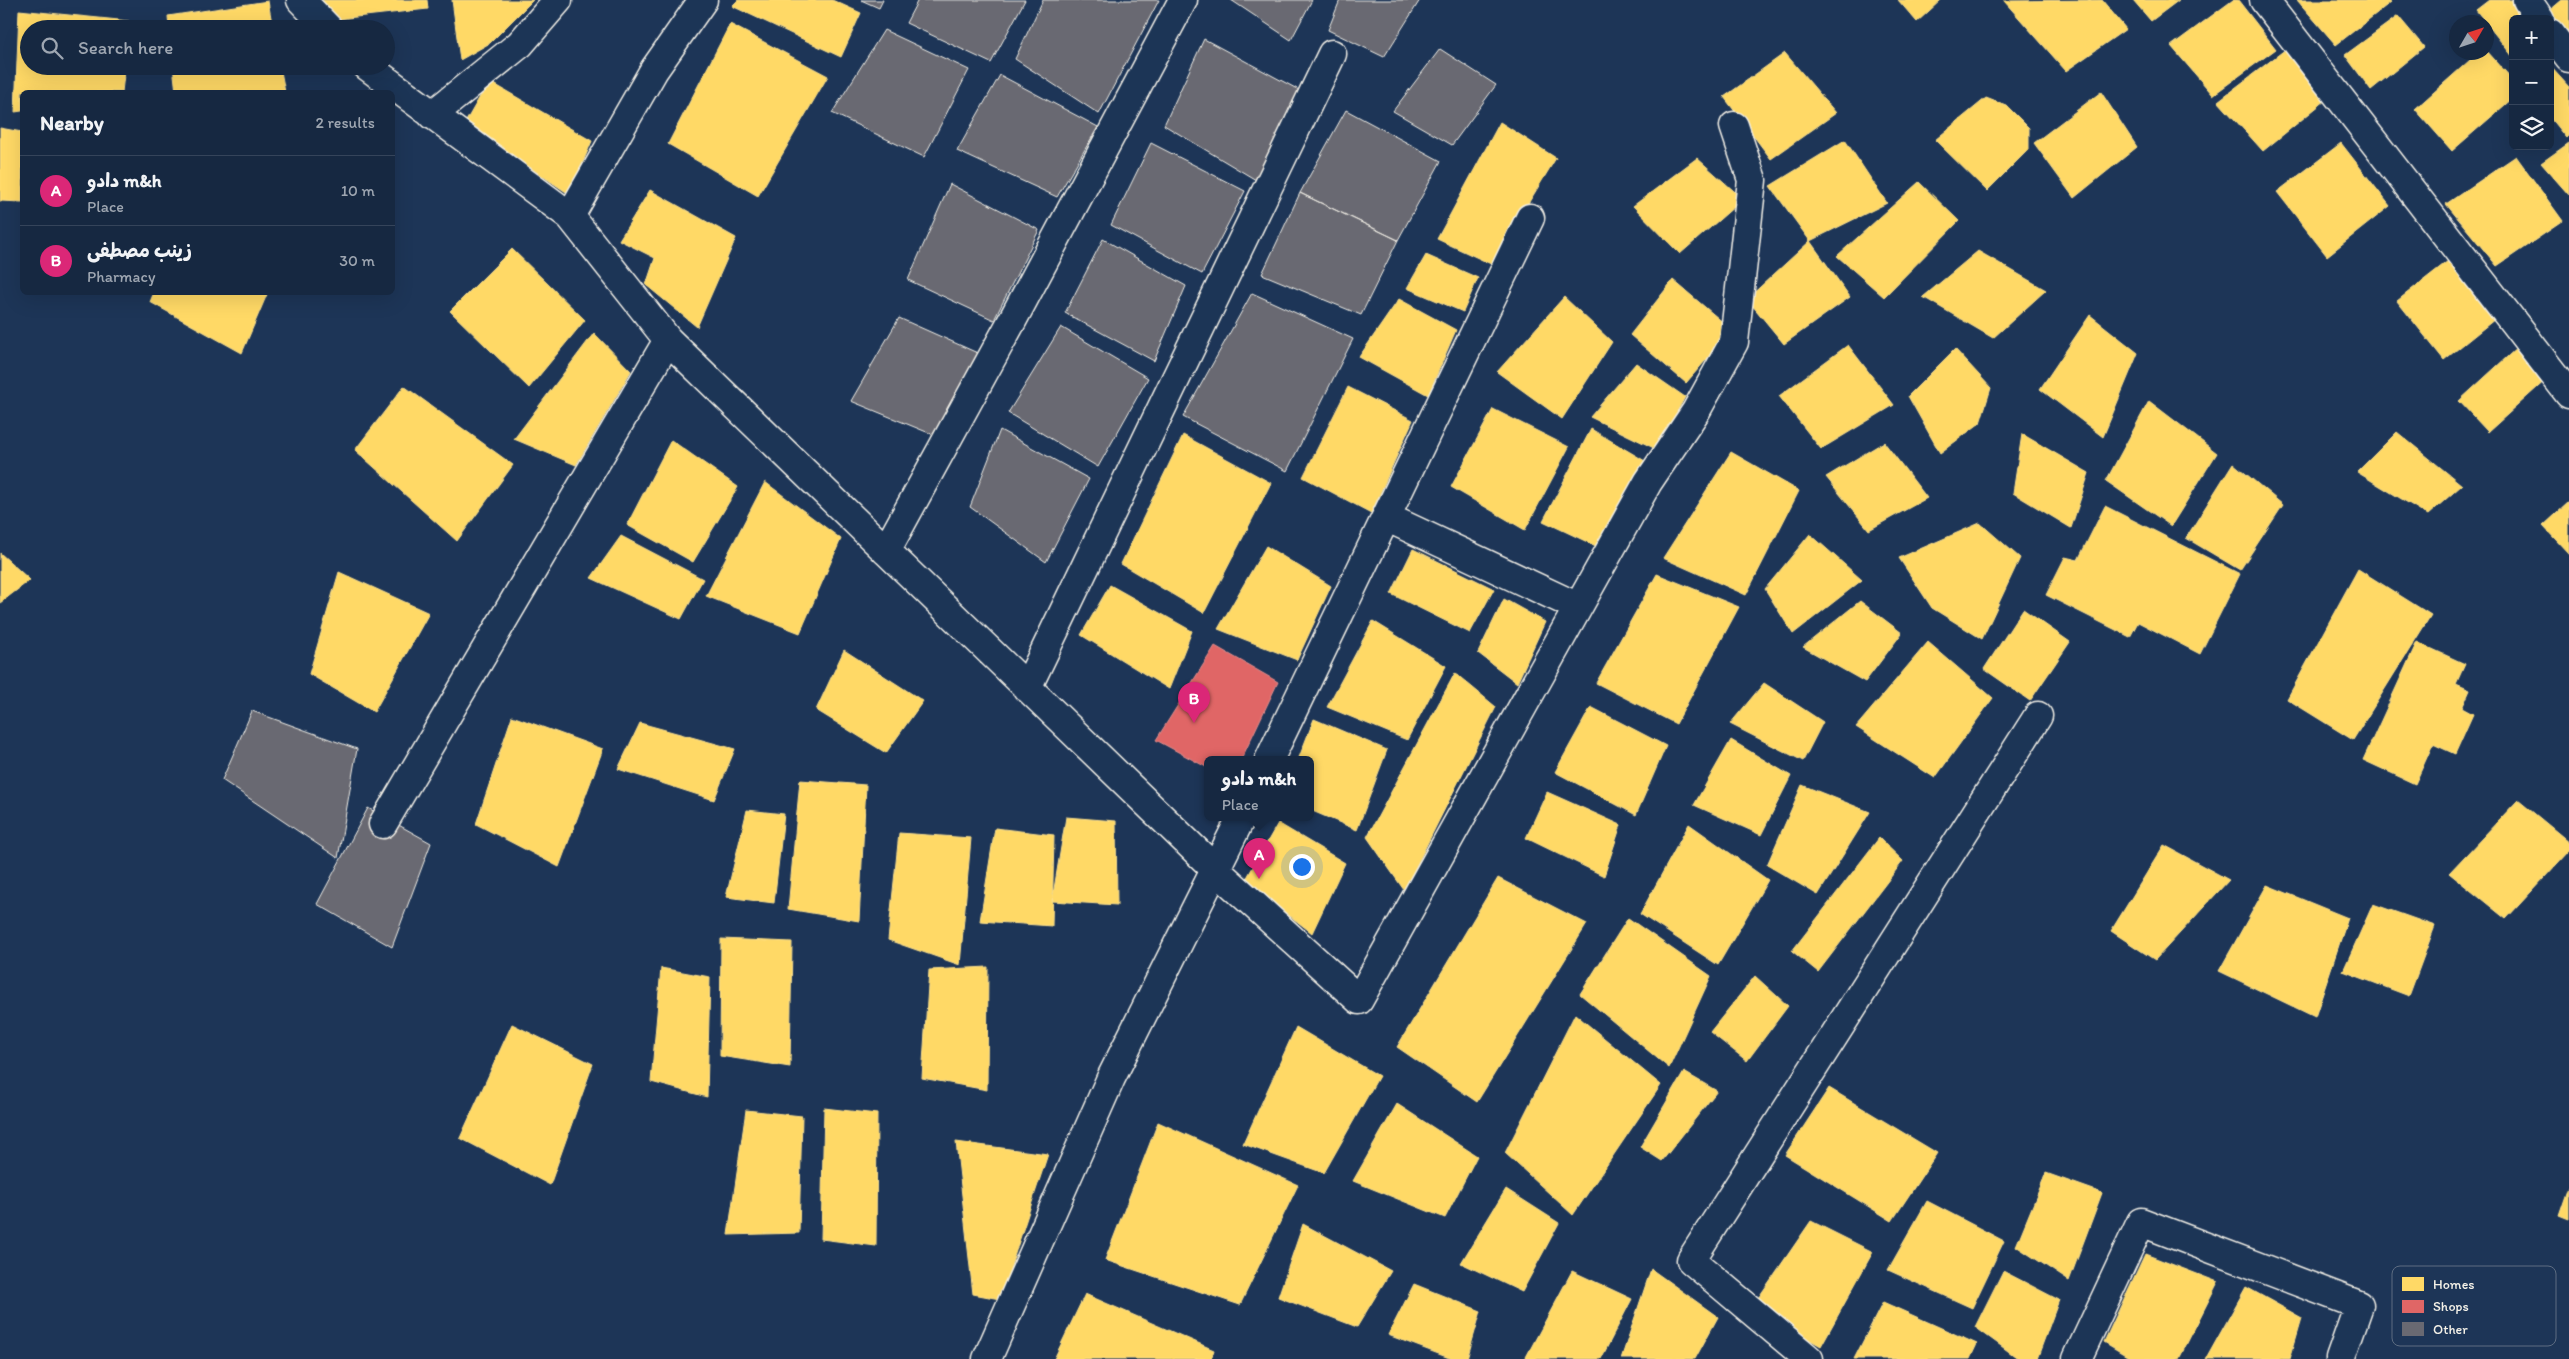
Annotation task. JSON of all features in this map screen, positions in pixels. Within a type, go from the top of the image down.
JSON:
[{"type":"street","points":[[301,0],[321,20]]},
{"type":"street","points":[[432,115],[520,44],[558,0]]},
{"type":"street","points":[[570,216],[654,70],[703,0]]},
{"type":"street","points":[[886,551],[1012,321],[1183,0]]},
{"type":"street","points":[[2264,0],[2569,394]]},
{"type":"street","points":[[2526,0],[2537,15]]},
{"type":"street","points":[[2554,38],[2569,58]]},
{"type":"street","points":[[1027,688],[1332,54]]},
{"type":"street","points":[[379,75],[570,216],[668,340],[1216,870],[1359,1000],[1648,482],[1696,411],[1734,342],[1752,180],[1734,126]]},
{"type":"street","points":[[1271,756],[1530,218]]},
{"type":"street","points":[[383,824],[668,340]]},
{"type":"street","points":[[1386,518],[1578,607]]},
{"type":"street","points":[[1809,1359],[1691,1260],[2038,716]]},
{"type":"street","points":[[987,1359],[1111,1078],[1240,821]]},
{"type":"street","points":[[2077,1359],[2141,1222],[2359,1305],[2340,1359]]},
{"type":"building: Homes","points":[[320,0],[427,0],[428,9],[338,19]]},
{"type":"building: Homes","points":[[452,0],[533,0],[490,43],[460,60]]},
{"type":"building: Homes","points":[[738,0],[832,0],[861,13],[841,57],[732,6]]},
{"type":"building: Homes","points":[[1898,0],[1941,0],[1917,22]]},
{"type":"building: Homes","points":[[2102,0],[2126,29],[2066,71],[2004,1]]},
{"type":"building: Homes","points":[[2133,0],[2179,0],[2151,21]]},
{"type":"building: Homes","points":[[2233,0],[2238,0],[2276,49],[2213,95],[2171,46]]},
{"type":"building: Homes","points":[[2297,0],[2389,0],[2391,2],[2336,45]]},
{"type":"building: Homes","points":[[2489,0],[2514,0],[2526,15],[2509,15],[2509,52],[2494,33],[2494,15],[2480,15],[2476,10]]},
{"type":"building: Homes","points":[[2562,0],[2569,0],[2569,35],[2554,15],[2549,11]]},
{"type":"building: Homes","points":[[268,1],[271,20],[168,20],[168,16]]},
{"type":"building: Homes","points":[[19,10],[119,20],[20,20],[20,75],[124,75],[122,90],[20,90],[20,111],[15,112]]},
{"type":"building: Homes","points":[[2398,16],[2424,47],[2371,90],[2345,55]]},
{"type":"building: Homes","points":[[730,24],[828,76],[758,196],[668,144]]},
{"type":"building: Homes","points":[[2286,49],[2326,100],[2263,151],[2218,101]]},
{"type":"building: Homes","points":[[1785,53],[1836,113],[1771,159],[1724,97]]},
{"type":"building: Homes","points":[[2494,59],[2509,76],[2509,101],[2452,151],[2415,109],[2470,60]]},
{"type":"building: Homes","points":[[2554,70],[2569,87],[2569,135],[2566,138],[2554,123]]},
{"type":"building: Homes","points":[[174,75],[282,75],[285,90],[176,90]]},
{"type":"building: Homes","points":[[489,81],[592,141],[569,194],[465,123]]},
{"type":"building: Homes","points":[[2101,92],[2137,147],[2074,198],[2034,143]]},
{"type":"building: Homes","points":[[1986,98],[2007,106],[2029,128],[2029,149],[1987,191],[1935,140]]},
{"type":"building: Homes","points":[[1500,122],[1556,158],[1491,264],[1437,239]]},
{"type":"building: Homes","points":[[0,128],[20,132],[20,202],[0,201]]},
{"type":"building: Homes","points":[[1845,140],[1887,203],[1810,241],[1770,186]]},
{"type":"building: Homes","points":[[2341,143],[2390,206],[2327,256],[2277,192]]},
{"type":"building: Homes","points":[[2569,143],[2569,195],[2541,163]]},
{"type":"building: Homes","points":[[2516,156],[2563,221],[2497,266],[2446,204]]},
{"type":"building: Homes","points":[[1697,158],[1743,199],[1680,254],[1633,206]]},
{"type":"building: Homes","points":[[1919,182],[1959,221],[1884,297],[1837,256]]},
{"type":"building: Homes","points":[[650,190],[736,238],[697,327],[646,285],[655,258],[619,240]]},
{"type":"building: Homes","points":[[1810,241],[1850,297],[1784,344],[1747,299]]},
{"type":"building: Homes","points":[[512,249],[585,320],[529,388],[450,311]]},
{"type":"building: Homes","points":[[1978,251],[2046,290],[1993,338],[1923,297]]},
{"type":"building: Homes","points":[[1426,255],[1478,278],[1463,312],[1407,288]]},
{"type":"building: Homes","points":[[2448,261],[2495,319],[2444,360],[2397,301]]},
{"type":"building: Homes","points":[[1673,280],[1732,330],[1686,383],[1630,335]]},
{"type":"building: Homes","points":[[153,295],[267,295],[242,353],[150,302]]},
{"type":"building: Homes","points":[[1564,297],[1612,342],[1562,419],[1497,372]]},
{"type":"building: Homes","points":[[1399,299],[1456,330],[1428,395],[1359,357]]},
{"type":"building: Homes","points":[[2090,315],[2138,353],[2103,437],[2040,389]]},
{"type":"building: Homes","points":[[594,333],[631,371],[576,465],[514,439]]},
{"type":"building: Homes","points":[[1848,345],[1894,405],[1821,449],[1779,396]]},
{"type":"building: Homes","points":[[2519,346],[2548,378],[2488,432],[2459,401]]},
{"type":"building: Homes","points":[[1955,349],[1991,388],[1980,423],[1940,453],[1908,396]]},
{"type":"building: Homes","points":[[1636,363],[1685,397],[1656,449],[1590,417]]},
{"type":"building: Homes","points":[[404,386],[513,465],[457,541],[355,450]]},
{"type":"building: Homes","points":[[1348,387],[1413,420],[1371,513],[1303,477]]},
{"type":"building: Homes","points":[[2149,401],[2217,453],[2171,526],[2106,481]]},
{"type":"building: Homes","points":[[1493,409],[1569,447],[1525,530],[1451,487]]},
{"type":"building: Homes","points":[[1591,429],[1645,461],[1598,547],[1543,521]]},
{"type":"building: Homes","points":[[2397,432],[2462,485],[2428,515],[2357,472]]},
{"type":"building: Homes","points":[[2022,434],[2089,473],[2071,528],[2013,493]]},
{"type":"building: Homes","points":[[1183,435],[1271,483],[1204,613],[1121,564]]},
{"type":"building: Homes","points":[[671,440],[738,487],[693,562],[627,525]]},
{"type":"building: Homes","points":[[1884,442],[1927,498],[1869,530],[1826,477]]},
{"type":"building: Homes","points":[[1731,452],[1799,491],[1746,595],[1663,558]]},
{"type":"building: Homes","points":[[2233,463],[2283,505],[2240,570],[2186,538]]},
{"type":"building: Homes","points":[[765,482],[841,539],[800,633],[706,596]]},
{"type":"building: Homes","points":[[2569,502],[2569,554],[2543,526]]},
{"type":"building: Homes","points":[[2105,506],[2240,574],[2200,654],[2138,622],[2130,637],[2046,595],[2065,557],[2078,560]]},
{"type":"building: Homes","points":[[1980,523],[2020,558],[1982,639],[1932,608],[1899,558]]},
{"type":"building: Homes","points":[[1810,534],[1862,580],[1793,634],[1765,589]]},
{"type":"building: Homes","points":[[621,536],[703,579],[681,619],[591,578]]},
{"type":"building: Homes","points":[[1266,546],[1331,586],[1297,660],[1218,629]]},
{"type":"building: Homes","points":[[1413,549],[1494,589],[1470,633],[1391,594]]},
{"type":"building: Homes","points":[[0,553],[30,580],[0,603]]},
{"type":"building: Homes","points":[[2358,569],[2431,615],[2353,740],[2287,699]]},
{"type":"building: Homes","points":[[339,572],[429,613],[374,712],[309,674]]},
{"type":"building: Homes","points":[[1657,574],[1739,607],[1676,724],[1596,683]]},
{"type":"building: Homes","points":[[1110,585],[1192,631],[1169,689],[1081,635]]},
{"type":"building: Homes","points":[[1504,599],[1545,622],[1517,683],[1478,653]]},
{"type":"building: Homes","points":[[1860,601],[1902,633],[1865,682],[1803,647]]},
{"type":"building: Homes","points":[[2023,609],[2070,642],[2030,701],[1984,669]]},
{"type":"building: Homes","points":[[1373,621],[1446,666],[1407,740],[1327,707]]},
{"type":"building: Homes","points":[[1928,642],[1993,698],[1935,778],[1856,727]]},
{"type":"building: Homes","points":[[2417,642],[2465,664],[2456,684],[2470,690],[2462,708],[2473,714],[2455,754],[2433,744],[2415,784],[2363,760]]},
{"type":"building: Homes","points":[[844,650],[923,701],[886,753],[816,710]]},
{"type":"building: Homes","points":[[1455,673],[1496,707],[1404,890],[1367,837]]},
{"type":"building: Homes","points":[[1764,683],[1823,722],[1803,761],[1730,724]]},
{"type":"building: Homes","points":[[1591,707],[1666,746],[1636,815],[1555,772]]},
{"type":"building: Homes","points":[[512,716],[603,749],[559,867],[476,824]]},
{"type":"building: Homes","points":[[1314,719],[1387,750],[1357,830],[1314,812],[1314,756],[1300,756]]},
{"type":"building: Homes","points":[[640,723],[735,749],[714,800],[618,769]]},
{"type":"building: Homes","points":[[1731,740],[1791,776],[1761,835],[1694,805]]},
{"type":"building: Homes","points":[[800,780],[866,785],[859,921],[788,909]]},
{"type":"building: Homes","points":[[1802,785],[1870,812],[1818,895],[1767,865]]},
{"type":"building: Homes","points":[[1547,792],[1621,825],[1604,876],[1526,838]]},
{"type":"building: Homes","points":[[2518,800],[2569,842],[2569,851],[2506,919],[2449,873]]},
{"type":"building: Homes","points":[[747,810],[784,814],[774,903],[726,897]]},
{"type":"building: Homes","points":[[1066,817],[1116,821],[1117,905],[1052,901]]},
{"type":"building: Homes","points":[[1278,823],[1345,863],[1312,933],[1245,881]]},
{"type":"building: Homes","points":[[1689,824],[1768,880],[1718,965],[1640,914]]},
{"type":"building: Homes","points":[[995,828],[1054,835],[1052,926],[980,921]]},
{"type":"building: Homes","points":[[899,833],[971,838],[960,965],[888,940]]},
{"type":"building: Homes","points":[[1879,838],[1903,861],[1818,972],[1792,951]]},
{"type":"building: Homes","points":[[2164,845],[2229,880],[2155,960],[2111,931]]},
{"type":"building: Homes","points":[[1498,878],[1587,924],[1477,1102],[1397,1047]]},
{"type":"building: Homes","points":[[2267,885],[2348,918],[2315,1017],[2219,971]]},
{"type":"building: Homes","points":[[2373,904],[2435,926],[2409,996],[2343,971]]},
{"type":"building: Homes","points":[[1628,918],[1711,976],[1669,1068],[1580,994]]},
{"type":"building: Homes","points":[[721,939],[792,942],[790,1067],[720,1056]]},
{"type":"building: Homes","points":[[988,967],[987,1090],[922,1078],[929,970]]},
{"type":"building: Homes","points":[[661,968],[710,977],[707,1097],[651,1082]]},
{"type":"building: Homes","points":[[1755,976],[1788,1006],[1747,1061],[1710,1032]]},
{"type":"building: Homes","points":[[1575,1014],[1661,1085],[1573,1215],[1505,1153]]},
{"type":"building: Homes","points":[[512,1024],[593,1064],[550,1185],[460,1138]]},
{"type":"building: Homes","points":[[1296,1027],[1379,1076],[1324,1173],[1243,1144]]},
{"type":"building: Homes","points":[[1684,1072],[1717,1091],[1662,1161],[1640,1147]]},
{"type":"building: Homes","points":[[1829,1088],[1937,1153],[1892,1221],[1785,1155]]},
{"type":"building: Homes","points":[[1397,1104],[1477,1156],[1445,1218],[1353,1181]]},
{"type":"building: Homes","points":[[824,1108],[877,1114],[876,1246],[821,1239]]},
{"type":"building: Homes","points":[[746,1110],[802,1116],[799,1233],[728,1235]]},
{"type":"building: Homes","points":[[1158,1122],[1298,1185],[1240,1305],[1105,1260]]},
{"type":"building: Homes","points":[[956,1142],[1048,1154],[1000,1299],[973,1294]]},
{"type":"building: Homes","points":[[2046,1173],[2102,1193],[2069,1281],[2016,1246]]},
{"type":"building: Homes","points":[[2569,1186],[2569,1219],[2559,1215]]},
{"type":"building: Homes","points":[[1506,1189],[1559,1223],[1522,1292],[1461,1263]]},
{"type":"building: Homes","points":[[1927,1201],[2004,1241],[1972,1308],[1888,1270]]},
{"type":"building: Homes","points":[[1811,1221],[1873,1252],[1821,1346],[1752,1307]]},
{"type":"building: Homes","points":[[1303,1224],[1391,1271],[1357,1327],[1278,1297]]},
{"type":"building: Homes","points":[[2145,1254],[2218,1282],[2179,1359],[2132,1359],[2104,1342]]},
{"type":"building: Homes","points":[[1651,1269],[1718,1317],[1695,1359],[1621,1359]]},
{"type":"building: Homes","points":[[1572,1271],[1632,1299],[1601,1359],[1525,1359]]},
{"type":"building: Homes","points":[[2003,1271],[2059,1300],[2037,1359],[2019,1359],[1975,1327]]},
{"type":"building: Homes","points":[[1414,1284],[1481,1311],[1467,1359],[1452,1359],[1388,1335]]},
{"type":"building: Homes","points":[[2246,1287],[2302,1318],[2290,1359],[2206,1359]]},
{"type":"building: Homes","points":[[1085,1294],[1214,1350],[1211,1359],[1054,1359]]},
{"type":"building: Homes","points":[[1883,1302],[1977,1344],[1970,1359],[1854,1359]]},
{"type":"building: Shops","points":[[1215,646],[1278,682],[1243,756],[1204,756],[1204,766],[1156,740]]},
{"type":"building: Other","points":[[861,0],[883,0],[879,8]]},
{"type":"building: Other","points":[[918,0],[1025,0],[991,63],[906,23]]},
{"type":"building: Other","points":[[1043,0],[1159,0],[1099,114],[1015,59]]},
{"type":"building: Other","points":[[1231,0],[1312,0],[1291,40]]},
{"type":"building: Other","points":[[1340,0],[1420,0],[1384,57],[1328,30]]},
{"type":"building: Other","points":[[884,30],[969,70],[924,157],[832,113]]},
{"type":"building: Other","points":[[1204,39],[1299,90],[1256,180],[1164,125]]},
{"type":"building: Other","points":[[1440,49],[1496,85],[1452,145],[1393,111]]},
{"type":"building: Other","points":[[1000,75],[1098,127],[1057,197],[957,151]]},
{"type":"building: Other","points":[[1346,110],[1441,161],[1398,240],[1300,193]]},
{"type":"building: Other","points":[[1151,143],[1245,191],[1202,274],[1111,225]]},
{"type":"building: Other","points":[[950,184],[1039,230],[994,320],[908,280]]},
{"type":"building: Other","points":[[1300,193],[1398,240],[1361,315],[1262,274]]},
{"type":"building: Other","points":[[1103,239],[1186,286],[1154,361],[1065,313]]},
{"type":"building: Other","points":[[1252,293],[1353,339],[1287,471],[1183,417]]},
{"type":"building: Other","points":[[899,318],[982,355],[934,435],[851,401]]},
{"type":"building: Other","points":[[1061,327],[1148,378],[1098,467],[1008,413]]},
{"type":"building: Other","points":[[1000,430],[1089,479],[1046,562],[970,507]]},
{"type":"building: Other","points":[[252,711],[357,749],[338,858],[222,780]]},
{"type":"building: Other","points":[[368,808],[431,843],[392,947],[317,904]]},
{"type":"place","name":"زينب مصطفى","points":[[1194,723]]},
{"type":"place","name":"دادو m&h","points":[[1259,879]]}]
